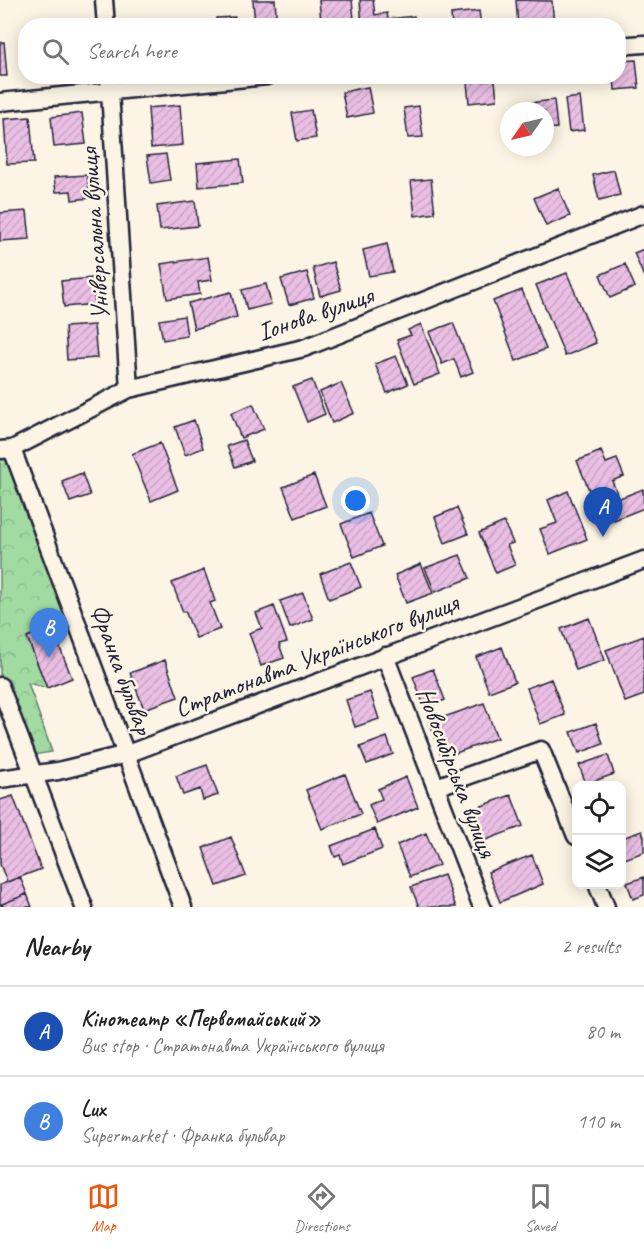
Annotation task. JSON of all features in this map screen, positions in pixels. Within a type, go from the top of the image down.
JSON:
[{"type":"street","points":[[104,0],[105,18]]},
{"type":"street","points":[[626,45],[644,44]]},
{"type":"street","points":[[0,102],[104,84]]},
{"type":"street","name":"Універсальна вулиця","points":[[110,84],[129,389]]},
{"type":"street","name":"Іонова вулиця","points":[[6,449],[129,389],[304,348],[644,214]]},
{"type":"street","name":"Франка бульвар","points":[[6,449],[126,754],[183,907]]},
{"type":"street","name":"Стратонавта Українського вулиця","points":[[0,778],[32,775],[126,754],[644,560]]},
{"type":"street","name":"Новосибірська вулиця","points":[[385,656],[483,907]]},
{"type":"street","points":[[0,686],[84,907]]},
{"type":"street","points":[[435,787],[541,750],[576,835]]},
{"type":"street","points":[[599,889],[606,907]]},
{"type":"green space","points":[[12,449],[74,611],[52,628],[27,637],[47,688],[28,683],[52,752],[26,756],[0,686],[0,450]]},
{"type":"building","points":[[253,0],[275,0],[276,18],[254,18]]},
{"type":"building","points":[[319,0],[352,0],[354,18],[321,18]]},
{"type":"building","points":[[360,0],[373,0],[375,15],[387,13],[388,18],[361,18]]},
{"type":"building","points":[[516,0],[552,1],[553,18],[517,18]]},
{"type":"building","points":[[479,11],[480,18],[451,18],[451,14]]},
{"type":"building","points":[[4,42],[7,76],[0,76],[0,43]]},
{"type":"building","points":[[636,60],[639,88],[615,90],[615,84],[626,84],[626,61]]},
{"type":"building","points":[[467,84],[495,84],[497,100],[469,103]]},
{"type":"building","points":[[368,87],[373,113],[347,118],[342,92]]},
{"type":"building","points":[[580,97],[584,130],[569,132],[565,99]]},
{"type":"building","points":[[554,100],[557,128],[554,128],[554,102],[537,102]]},
{"type":"building","points":[[180,105],[183,145],[151,148],[148,108]]},
{"type":"building","points":[[419,106],[423,137],[408,138],[404,108]]},
{"type":"building","points":[[311,110],[316,138],[297,141],[292,113]]},
{"type":"building","points":[[82,113],[86,144],[54,147],[51,117]]},
{"type":"building","points":[[30,117],[34,163],[7,164],[4,119]]},
{"type":"building","points":[[166,154],[170,180],[151,183],[147,156]]},
{"type":"building","points":[[240,159],[243,183],[199,187],[197,163]]},
{"type":"building","points":[[614,170],[620,195],[599,200],[593,175]]},
{"type":"building","points":[[87,175],[90,198],[72,200],[71,191],[56,192],[54,177]]},
{"type":"building","points":[[431,179],[435,213],[415,216],[411,181]]},
{"type":"building","points":[[558,188],[570,216],[546,226],[534,198]]},
{"type":"building","points":[[195,201],[198,226],[160,230],[157,206]]},
{"type":"building","points":[[27,211],[30,239],[0,241],[0,213]]},
{"type":"building","points":[[387,244],[393,272],[369,276],[363,250]]},
{"type":"building","points":[[644,249],[644,277],[634,253]]},
{"type":"building","points":[[208,257],[212,280],[198,282],[200,294],[167,299],[161,264]]},
{"type":"building","points":[[333,262],[341,290],[320,296],[313,268]]},
{"type":"building","points":[[625,264],[635,287],[610,298],[600,275]]},
{"type":"building","points":[[307,272],[314,298],[289,305],[281,279]]},
{"type":"building","points":[[567,273],[596,343],[565,356],[536,285]]},
{"type":"building","points":[[92,278],[95,304],[64,307],[61,281]]},
{"type":"building","points":[[266,284],[271,304],[247,310],[242,290]]},
{"type":"building","points":[[522,290],[546,349],[516,361],[493,301]]},
{"type":"building","points":[[231,292],[237,317],[194,329],[188,303]]},
{"type":"building","points":[[184,316],[187,336],[163,340],[159,320]]},
{"type":"building","points":[[453,323],[473,372],[461,377],[454,359],[442,364],[429,332]]},
{"type":"building","points":[[421,324],[440,374],[414,384],[397,340],[411,335],[408,330]]},
{"type":"building","points":[[94,325],[97,358],[67,360],[65,327]]},
{"type":"building","points":[[396,356],[408,384],[387,393],[375,364]]},
{"type":"building","points":[[312,380],[325,414],[307,422],[293,387]]},
{"type":"building","points":[[341,383],[354,413],[332,423],[320,392]]},
{"type":"building","points":[[253,404],[264,429],[241,438],[231,413]]},
{"type":"building","points":[[194,420],[203,448],[185,455],[175,427]]},
{"type":"building","points":[[244,440],[252,461],[235,467],[227,446]]},
{"type":"building","points":[[160,443],[178,490],[151,501],[132,454]]},
{"type":"building","points":[[601,451],[606,463],[617,459],[624,476],[612,481],[617,493],[594,502],[577,461]]},
{"type":"building","points":[[82,473],[90,495],[70,502],[62,481]]},
{"type":"building","points":[[314,475],[326,506],[295,518],[283,487]]},
{"type":"building","points":[[643,489],[644,508],[614,520],[607,503]]},
{"type":"building","points":[[568,491],[587,539],[550,554],[540,529],[557,523],[548,500]]},
{"type":"building","points":[[457,508],[468,534],[445,543],[435,517]]},
{"type":"building","points":[[369,513],[382,546],[354,557],[341,524]]},
{"type":"building","points":[[504,522],[513,543],[507,545],[515,565],[496,573],[479,533]]},
{"type":"building","points":[[460,555],[470,578],[435,592],[425,568]]},
{"type":"building","points":[[351,562],[361,587],[329,599],[320,574]]},
{"type":"building","points":[[421,564],[433,593],[406,603],[395,575]]},
{"type":"building","points":[[204,570],[215,601],[210,603],[220,629],[196,638],[172,583]]},
{"type":"building","points":[[303,593],[313,619],[290,628],[280,601]]},
{"type":"building","points":[[274,606],[287,642],[279,644],[284,658],[261,666],[249,633],[262,628],[256,613]]},
{"type":"building","points":[[589,618],[605,660],[576,670],[561,629]]},
{"type":"building","points":[[52,628],[72,678],[47,688],[27,637]]},
{"type":"building","points":[[644,636],[644,695],[625,702],[606,650]]},
{"type":"building","points":[[502,647],[515,682],[489,692],[476,657]]},
{"type":"building","points":[[165,660],[178,697],[144,709],[130,673]]},
{"type":"building","points":[[433,669],[445,700],[425,708],[413,677]]},
{"type":"building","points":[[551,679],[565,715],[540,724],[527,688]]},
{"type":"building","points":[[370,692],[379,719],[355,727],[346,700]]},
{"type":"building","points":[[484,703],[497,738],[442,758],[430,722]]},
{"type":"building","points":[[596,723],[603,744],[579,753],[571,732]]},
{"type":"building","points":[[387,737],[393,754],[367,764],[360,747]]},
{"type":"building","points":[[608,755],[614,774],[594,781],[585,781],[579,765]]},
{"type":"building","points":[[207,765],[218,795],[203,800],[200,789],[183,795],[176,776]]},
{"type":"building","points":[[345,774],[361,814],[322,829],[306,790]]},
{"type":"building","points":[[406,777],[418,807],[377,824],[369,805],[382,799],[378,789]]},
{"type":"building","points":[[511,795],[523,826],[483,841],[471,810]]},
{"type":"building","points":[[13,796],[41,869],[7,882],[0,864],[0,800]]},
{"type":"building","points":[[375,829],[382,849],[343,864],[340,855],[335,857],[331,846]]},
{"type":"building","points":[[642,831],[644,852],[626,859],[626,837]]},
{"type":"building","points":[[426,833],[439,865],[410,877],[397,845]]},
{"type":"building","points":[[231,837],[246,876],[217,886],[203,848]]},
{"type":"building","points":[[532,855],[543,884],[500,902],[488,872]]},
{"type":"building","points":[[444,875],[456,907],[419,907],[411,887]]},
{"type":"building","points":[[20,877],[27,894],[0,905],[0,885]]},
{"type":"building","points":[[644,877],[644,895],[633,899],[627,883]]},
{"type":"building","points":[[27,894],[32,907],[3,907],[2,904]]},
{"type":"place","name":"Кінотеатр «Первомайський»","points":[[603,537]]},
{"type":"place","name":"Lux","points":[[49,658]]}]
